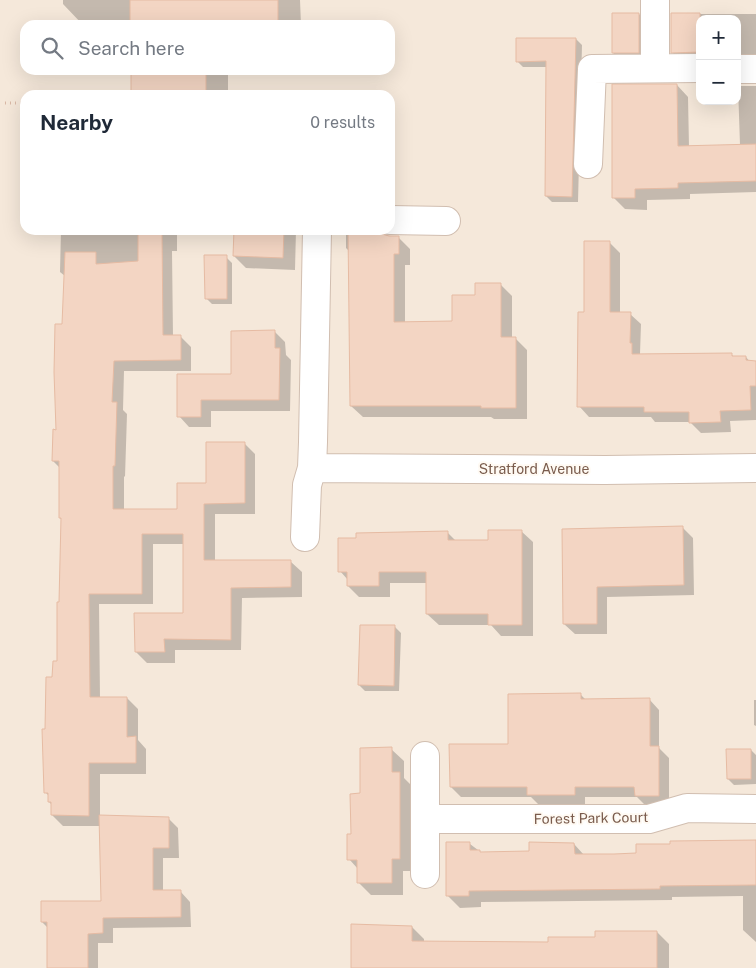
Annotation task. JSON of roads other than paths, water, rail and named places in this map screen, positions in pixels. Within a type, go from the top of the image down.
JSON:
[{"type":"street","points":[[654,0],[654,68]]},
{"type":"street","points":[[588,164],[592,69],[696,68]]},
{"type":"street","points":[[741,69],[756,69]]},
{"type":"street","points":[[395,220],[446,221]]},
{"type":"street","points":[[305,537],[306,485],[312,468],[318,235]]},
{"type":"street","name":"Stratford Avenue","points":[[312,468],[605,470],[756,468]]},
{"type":"street","points":[[425,874],[426,756]]},
{"type":"street","name":"Forest Park Court","points":[[426,818],[637,819],[649,818],[687,808],[756,809]]}]
